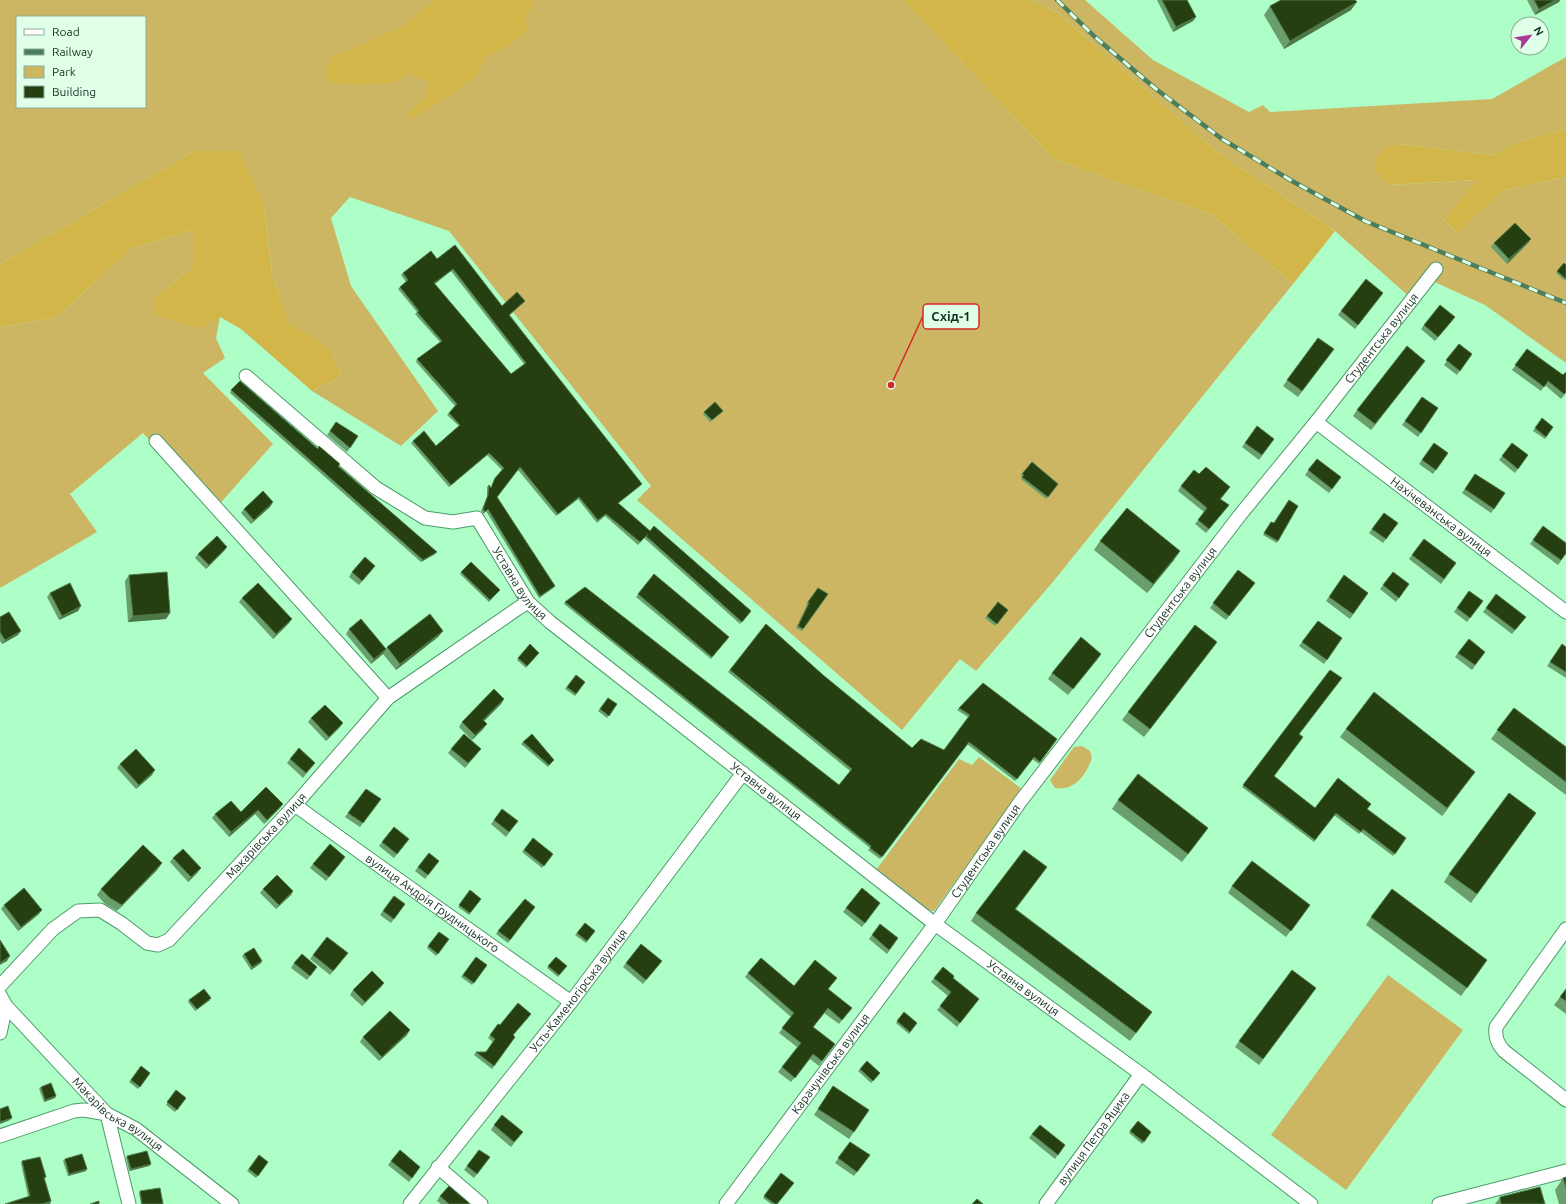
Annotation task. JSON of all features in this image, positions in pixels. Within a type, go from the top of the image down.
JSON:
[{"type":"street","name":"Студентська вулиця","points":[[935,924],[1020,802],[1236,521],[1436,269]]},
{"type":"street","name":"Уставна вулиця","points":[[246,376],[376,488],[425,518],[453,522],[477,518],[528,602],[550,622],[935,924],[1142,1074],[1311,1204]]},
{"type":"street","name":"Нахічеванська вулиця","points":[[1316,422],[1566,612]]},
{"type":"street","points":[[156,441],[388,698]]},
{"type":"street","name":"Макарівська вулиця","points":[[0,986],[53,929],[78,911],[100,910],[121,923],[147,943],[158,945],[169,940],[295,805],[388,698],[528,602]]},
{"type":"street","name":"Усть-Каменогірська вулиця","points":[[410,1204],[571,1002],[743,774]]},
{"type":"street","name":"вулиця Андрія Грудницького","points":[[295,805],[571,1002]]},
{"type":"street","name":"Карачунівська вулиця","points":[[726,1204],[935,924]]},
{"type":"street","points":[[1566,929],[1496,1027],[1495,1036],[1498,1044],[1504,1051],[1566,1100]]},
{"type":"street","name":"Макарівська вулиця","points":[[3,1000],[107,1114],[136,1129],[232,1204]]},
{"type":"street","points":[[0,1033],[3,1000]]},
{"type":"street","name":"вулиця Петра Яцика","points":[[1046,1204],[1142,1074]]},
{"type":"street","points":[[0,1136],[74,1112],[84,1110],[107,1114],[129,1204]]},
{"type":"street","points":[[438,1167],[481,1204]]},
{"type":"street","points":[[1439,1204],[1566,1171]]},
{"type":"green space","points":[[0,0],[903,0],[1055,160],[1211,214],[1293,284],[1052,583],[976,671],[960,659],[902,730],[637,500],[651,486],[449,231],[350,197],[331,218],[351,286],[438,411],[401,446],[312,391],[342,376],[329,348],[289,324],[272,274],[264,205],[194,151],[0,264]]},
{"type":"green space","points":[[1029,0],[1085,0],[1153,60],[1249,112],[1263,105],[1270,112],[1492,99],[1566,57],[1566,131],[1561,130],[1518,142],[1493,155],[1402,144],[1390,185],[1478,180],[1444,220],[1457,233],[1504,190],[1566,177],[1566,363],[1485,305],[1428,279],[1412,299],[1335,231],[1216,151],[1058,13]]},
{"type":"green space","points":[[194,230],[194,266],[155,297],[220,317],[216,338],[225,358],[203,373],[273,444],[215,509],[143,433],[70,494],[97,532],[0,588],[0,327],[56,318],[132,248]]},
{"type":"green space","points":[[1082,746],[1090,751],[1092,758],[1083,776],[1068,787],[1055,788],[1050,780],[1074,747]]},
{"type":"green space","points":[[979,757],[1022,789],[934,911],[927,910],[876,870],[959,759],[972,765]]},
{"type":"green space","points":[[1388,975],[1463,1030],[1346,1190],[1271,1135]]},
{"type":"shaded area","points":[[435,0],[536,0],[525,19],[529,29],[507,47],[487,56],[476,76],[448,97],[409,120],[410,110],[424,99],[430,83],[409,73],[391,83],[347,85],[328,82],[325,70],[334,55],[357,47],[404,25]]},
{"type":"shaded area","points":[[903,0],[1029,0],[1058,13],[1216,151],[1335,231],[1293,284],[1211,214],[1055,160]]},
{"type":"shaded area","points":[[1561,130],[1566,131],[1566,177],[1504,190],[1457,233],[1444,220],[1477,180],[1390,185],[1376,172],[1374,160],[1385,148],[1402,144],[1493,155],[1518,142]]},
{"type":"shaded area","points":[[194,151],[239,151],[264,205],[272,274],[289,323],[329,348],[342,376],[312,391],[241,329],[220,317],[200,328],[154,315],[155,297],[194,266],[194,230],[132,248],[56,318],[0,327],[0,264]]},
{"type":"building","points":[[1162,0],[1187,0],[1196,17],[1176,27]]},
{"type":"building","points":[[1281,0],[1355,0],[1357,2],[1290,41],[1270,6]]},
{"type":"building","points":[[1534,0],[1555,0],[1539,9]]},
{"type":"building","points":[[1515,223],[1531,239],[1509,259],[1494,243]]},
{"type":"building","points":[[455,245],[502,306],[517,292],[525,301],[509,315],[642,484],[618,503],[650,531],[654,526],[751,611],[742,622],[646,536],[640,542],[606,514],[598,520],[579,497],[558,514],[520,467],[497,497],[555,586],[540,596],[488,509],[485,512],[483,509],[488,495],[489,485],[491,488],[495,478],[504,468],[489,453],[451,485],[413,441],[424,431],[436,446],[460,425],[449,413],[457,404],[417,359],[442,341],[417,312],[419,311],[400,287],[408,280],[403,273],[431,251],[437,259]],"holes":[[[453,269],[526,363],[511,374],[434,283]]]},
{"type":"building","points":[[1564,263],[1566,265],[1566,279],[1557,271]]},
{"type":"building","points":[[1366,279],[1383,293],[1358,325],[1341,311]]},
{"type":"building","points":[[1440,305],[1455,317],[1438,337],[1424,325]]},
{"type":"building","points":[[1318,338],[1334,349],[1302,391],[1287,380]]},
{"type":"building","points":[[1459,344],[1472,354],[1460,371],[1446,360]]},
{"type":"building","points":[[1407,346],[1425,361],[1375,424],[1357,410]]},
{"type":"building","points":[[1527,349],[1563,375],[1566,372],[1566,392],[1564,394],[1548,381],[1544,387],[1515,365]]},
{"type":"building","points":[[240,381],[318,449],[319,446],[340,464],[338,466],[437,552],[423,560],[231,390]]},
{"type":"building","points":[[1422,397],[1438,408],[1421,433],[1405,421]]},
{"type":"building","points":[[715,402],[723,411],[712,420],[704,412]]},
{"type":"building","points":[[1542,418],[1553,427],[1546,437],[1535,428]]},
{"type":"building","points":[[336,422],[358,436],[350,448],[330,431]]},
{"type":"building","points":[[1257,426],[1274,439],[1262,455],[1245,443]]},
{"type":"building","points":[[1434,443],[1448,453],[1436,470],[1422,460]]},
{"type":"building","points":[[1512,443],[1528,455],[1518,469],[1502,456]]},
{"type":"building","points":[[1317,459],[1341,477],[1332,489],[1308,470]]},
{"type":"building","points":[[1032,462],[1058,484],[1048,497],[1022,477],[1024,475],[1022,474]]},
{"type":"building","points":[[1206,467],[1230,487],[1220,499],[1229,505],[1209,529],[1198,520],[1207,508],[1181,486],[1194,470],[1199,474]]},
{"type":"building","points":[[1475,474],[1505,493],[1494,509],[1465,489]]},
{"type":"building","points":[[263,491],[273,502],[254,520],[244,509]]},
{"type":"building","points":[[1289,500],[1298,506],[1278,541],[1264,533],[1271,522],[1274,523]]},
{"type":"building","points":[[1127,508],[1180,551],[1153,584],[1100,541]]},
{"type":"building","points":[[1384,513],[1398,523],[1386,539],[1372,529]]},
{"type":"building","points":[[1543,526],[1566,543],[1566,553],[1561,560],[1533,540]]},
{"type":"building","points":[[217,536],[227,547],[209,565],[198,554]]},
{"type":"building","points":[[1424,539],[1456,563],[1444,579],[1412,555]]},
{"type":"building","points":[[365,557],[375,566],[362,581],[352,572]]},
{"type":"building","points":[[471,562],[500,590],[490,600],[461,572]]},
{"type":"building","points":[[1238,570],[1255,583],[1229,616],[1213,603]]},
{"type":"building","points":[[167,572],[170,613],[133,616],[129,575]]},
{"type":"building","points":[[1393,572],[1409,584],[1399,598],[1383,585]]},
{"type":"building","points":[[654,574],[729,637],[712,657],[638,594]]},
{"type":"building","points":[[1344,575],[1368,593],[1353,614],[1329,597]]},
{"type":"building","points":[[70,583],[81,606],[62,616],[50,593]]},
{"type":"building","points":[[258,583],[292,619],[276,634],[242,598]]},
{"type":"building","points":[[585,587],[839,785],[852,769],[730,670],[766,624],[823,675],[912,748],[921,739],[944,750],[970,715],[959,708],[983,683],[1057,739],[1040,762],[1034,757],[1017,779],[969,742],[882,857],[870,848],[871,846],[565,602]]},
{"type":"building","points":[[818,588],[828,594],[803,629],[798,626],[809,603],[808,602]]},
{"type":"building","points":[[1469,591],[1483,601],[1470,618],[1457,608]]},
{"type":"building","points":[[1496,594],[1526,617],[1515,630],[1486,608]]},
{"type":"building","points":[[998,602],[1008,610],[997,624],[987,616]]},
{"type":"building","points":[[9,612],[21,631],[5,640],[0,632],[0,617]]},
{"type":"building","points":[[430,614],[443,631],[400,664],[387,647]]},
{"type":"building","points":[[361,619],[386,649],[374,659],[349,629]]},
{"type":"building","points":[[1318,621],[1342,638],[1327,660],[1302,642]]},
{"type":"building","points":[[1195,625],[1217,642],[1150,729],[1128,712]]},
{"type":"building","points":[[1081,637],[1101,654],[1073,689],[1052,673]]},
{"type":"building","points":[[1469,639],[1485,652],[1475,665],[1458,653]]},
{"type":"building","points":[[530,644],[539,653],[527,666],[518,658]]},
{"type":"building","points":[[1562,644],[1566,647],[1566,672],[1550,662]]},
{"type":"building","points":[[1330,670],[1342,678],[1299,734],[1303,737],[1274,776],[1315,808],[1338,778],[1371,804],[1367,809],[1406,838],[1395,854],[1363,829],[1361,832],[1336,813],[1315,840],[1243,785]]},
{"type":"building","points":[[576,675],[585,682],[576,694],[567,687]]},
{"type":"building","points":[[494,689],[504,699],[483,720],[487,724],[475,735],[462,722]]},
{"type":"building","points":[[1374,692],[1475,772],[1447,808],[1346,729]]},
{"type":"building","points":[[608,698],[617,704],[609,716],[600,709]]},
{"type":"building","points":[[325,705],[343,723],[329,737],[311,718]]},
{"type":"building","points":[[1514,708],[1566,747],[1566,782],[1497,730]]},
{"type":"building","points":[[464,734],[481,749],[468,763],[451,749]]},
{"type":"building","points":[[532,734],[554,760],[549,765],[523,742]]},
{"type":"building","points":[[299,748],[315,763],[306,773],[290,759]]},
{"type":"building","points":[[136,749],[155,770],[139,785],[120,764]]},
{"type":"building","points":[[1138,774],[1208,828],[1188,854],[1118,800]]},
{"type":"building","points":[[266,787],[283,804],[267,820],[258,810],[231,832],[215,814],[231,801],[241,812]]},
{"type":"building","points":[[366,789],[381,799],[363,823],[348,813]]},
{"type":"building","points":[[1509,793],[1536,813],[1477,894],[1449,874]]},
{"type":"building","points":[[502,809],[518,821],[509,832],[494,820]]},
{"type":"building","points":[[394,827],[409,839],[397,854],[382,842]]},
{"type":"building","points":[[533,838],[553,854],[544,866],[524,850]]},
{"type":"building","points":[[330,844],[345,857],[329,877],[313,864]]},
{"type":"building","points":[[143,845],[162,863],[122,905],[110,898],[101,889]]},
{"type":"building","points":[[183,849],[201,868],[191,877],[173,858]]},
{"type":"building","points":[[1024,850],[1047,867],[1015,909],[1152,1012],[1136,1033],[976,913]]},
{"type":"building","points":[[429,853],[439,861],[428,875],[418,867]]},
{"type":"building","points":[[1252,861],[1310,905],[1291,931],[1232,886]]},
{"type":"building","points":[[277,875],[293,891],[279,905],[263,889]]},
{"type":"building","points":[[24,888],[42,910],[21,927],[4,905]]},
{"type":"building","points":[[862,888],[880,903],[865,923],[846,908]]},
{"type":"building","points":[[1392,889],[1487,960],[1467,988],[1371,917]]},
{"type":"building","points":[[470,890],[481,899],[470,913],[459,905]]},
{"type":"building","points":[[394,896],[405,904],[394,919],[383,911]]},
{"type":"building","points":[[525,899],[535,907],[510,940],[498,931]]},
{"type":"building","points":[[585,923],[595,931],[587,941],[577,933]]},
{"type":"building","points":[[880,924],[898,938],[889,950],[872,935]]},
{"type":"building","points":[[439,932],[449,939],[438,954],[428,946]]},
{"type":"building","points":[[327,937],[348,953],[333,971],[313,955]]},
{"type":"building","points":[[0,940],[10,956],[0,963]]},
{"type":"building","points":[[641,944],[662,961],[646,980],[626,963]]},
{"type":"building","points":[[254,948],[262,961],[252,967],[244,954]]},
{"type":"building","points":[[302,954],[317,967],[310,976],[294,963]]},
{"type":"building","points":[[476,957],[487,965],[474,983],[463,975]]},
{"type":"building","points":[[556,957],[567,966],[559,975],[548,966]]},
{"type":"building","points":[[761,958],[794,986],[815,960],[837,978],[828,989],[852,1008],[842,1020],[828,1008],[813,1027],[835,1044],[822,1061],[813,1054],[795,1078],[782,1067],[801,1043],[782,1028],[794,1013],[748,973]]},
{"type":"building","points":[[943,967],[954,976],[953,978],[979,999],[960,1023],[940,1006],[951,992],[934,978]]},
{"type":"building","points":[[1292,970],[1316,988],[1263,1059],[1239,1041]]},
{"type":"building","points":[[372,971],[384,983],[365,1002],[353,990]]},
{"type":"building","points":[[204,989],[211,998],[197,1009],[189,1000]]},
{"type":"building","points":[[1566,989],[1566,1001],[1560,997]]},
{"type":"building","points":[[518,1003],[531,1014],[513,1035],[515,1037],[494,1066],[476,1052],[486,1052],[495,1039],[490,1035],[498,1024],[500,1025]]},
{"type":"building","points":[[390,1011],[410,1030],[382,1057],[363,1037]]},
{"type":"building","points":[[904,1012],[917,1023],[910,1032],[897,1021]]},
{"type":"building","points":[[867,1061],[880,1073],[873,1081],[860,1069]]},
{"type":"building","points":[[141,1066],[150,1073],[140,1087],[131,1080]]},
{"type":"building","points":[[51,1083],[56,1096],[45,1100],[41,1087]]},
{"type":"building","points":[[833,1086],[869,1110],[854,1132],[818,1109]]},
{"type":"building","points":[[176,1090],[186,1098],[177,1110],[167,1102]]},
{"type":"building","points":[[8,1106],[12,1118],[0,1122],[0,1109]]},
{"type":"building","points":[[502,1115],[523,1132],[514,1142],[494,1125]]},
{"type":"building","points":[[1138,1121],[1151,1132],[1144,1142],[1130,1131]]},
{"type":"building","points":[[1040,1125],[1065,1145],[1058,1155],[1032,1134]]},
{"type":"building","points":[[850,1142],[870,1155],[857,1172],[838,1158]]},
{"type":"building","points":[[400,1150],[420,1167],[412,1178],[391,1161]]},
{"type":"building","points":[[479,1150],[490,1157],[477,1174],[467,1166]]},
{"type":"building","points":[[147,1151],[151,1164],[131,1169],[127,1156]]},
{"type":"building","points":[[82,1154],[87,1169],[69,1174],[65,1159]]},
{"type":"building","points":[[259,1155],[268,1162],[258,1176],[249,1169]]},
{"type":"building","points":[[40,1157],[46,1177],[44,1178],[51,1201],[42,1204],[5,1204],[30,1196],[22,1161]]},
{"type":"building","points":[[781,1173],[794,1183],[777,1204],[775,1204],[764,1196]]},
{"type":"building","points":[[1566,1177],[1566,1188],[1563,1178]]},
{"type":"building","points":[[449,1186],[469,1203],[449,1204],[440,1196]]},
{"type":"building","points":[[1540,1187],[1545,1204],[1501,1204],[1500,1197]]},
{"type":"building","points":[[160,1188],[163,1204],[142,1204],[140,1191]]},
{"type":"building","points":[[977,1199],[983,1204],[972,1204]]},
{"type":"building","points":[[99,1201],[99,1204],[90,1204]]},
{"type":"railway","points":[[1057,0],[1095,37],[1156,89],[1222,139],[1292,181],[1365,221],[1566,303]]},
{"type":"place","name":"Схід-1","points":[[891,385]]}]
